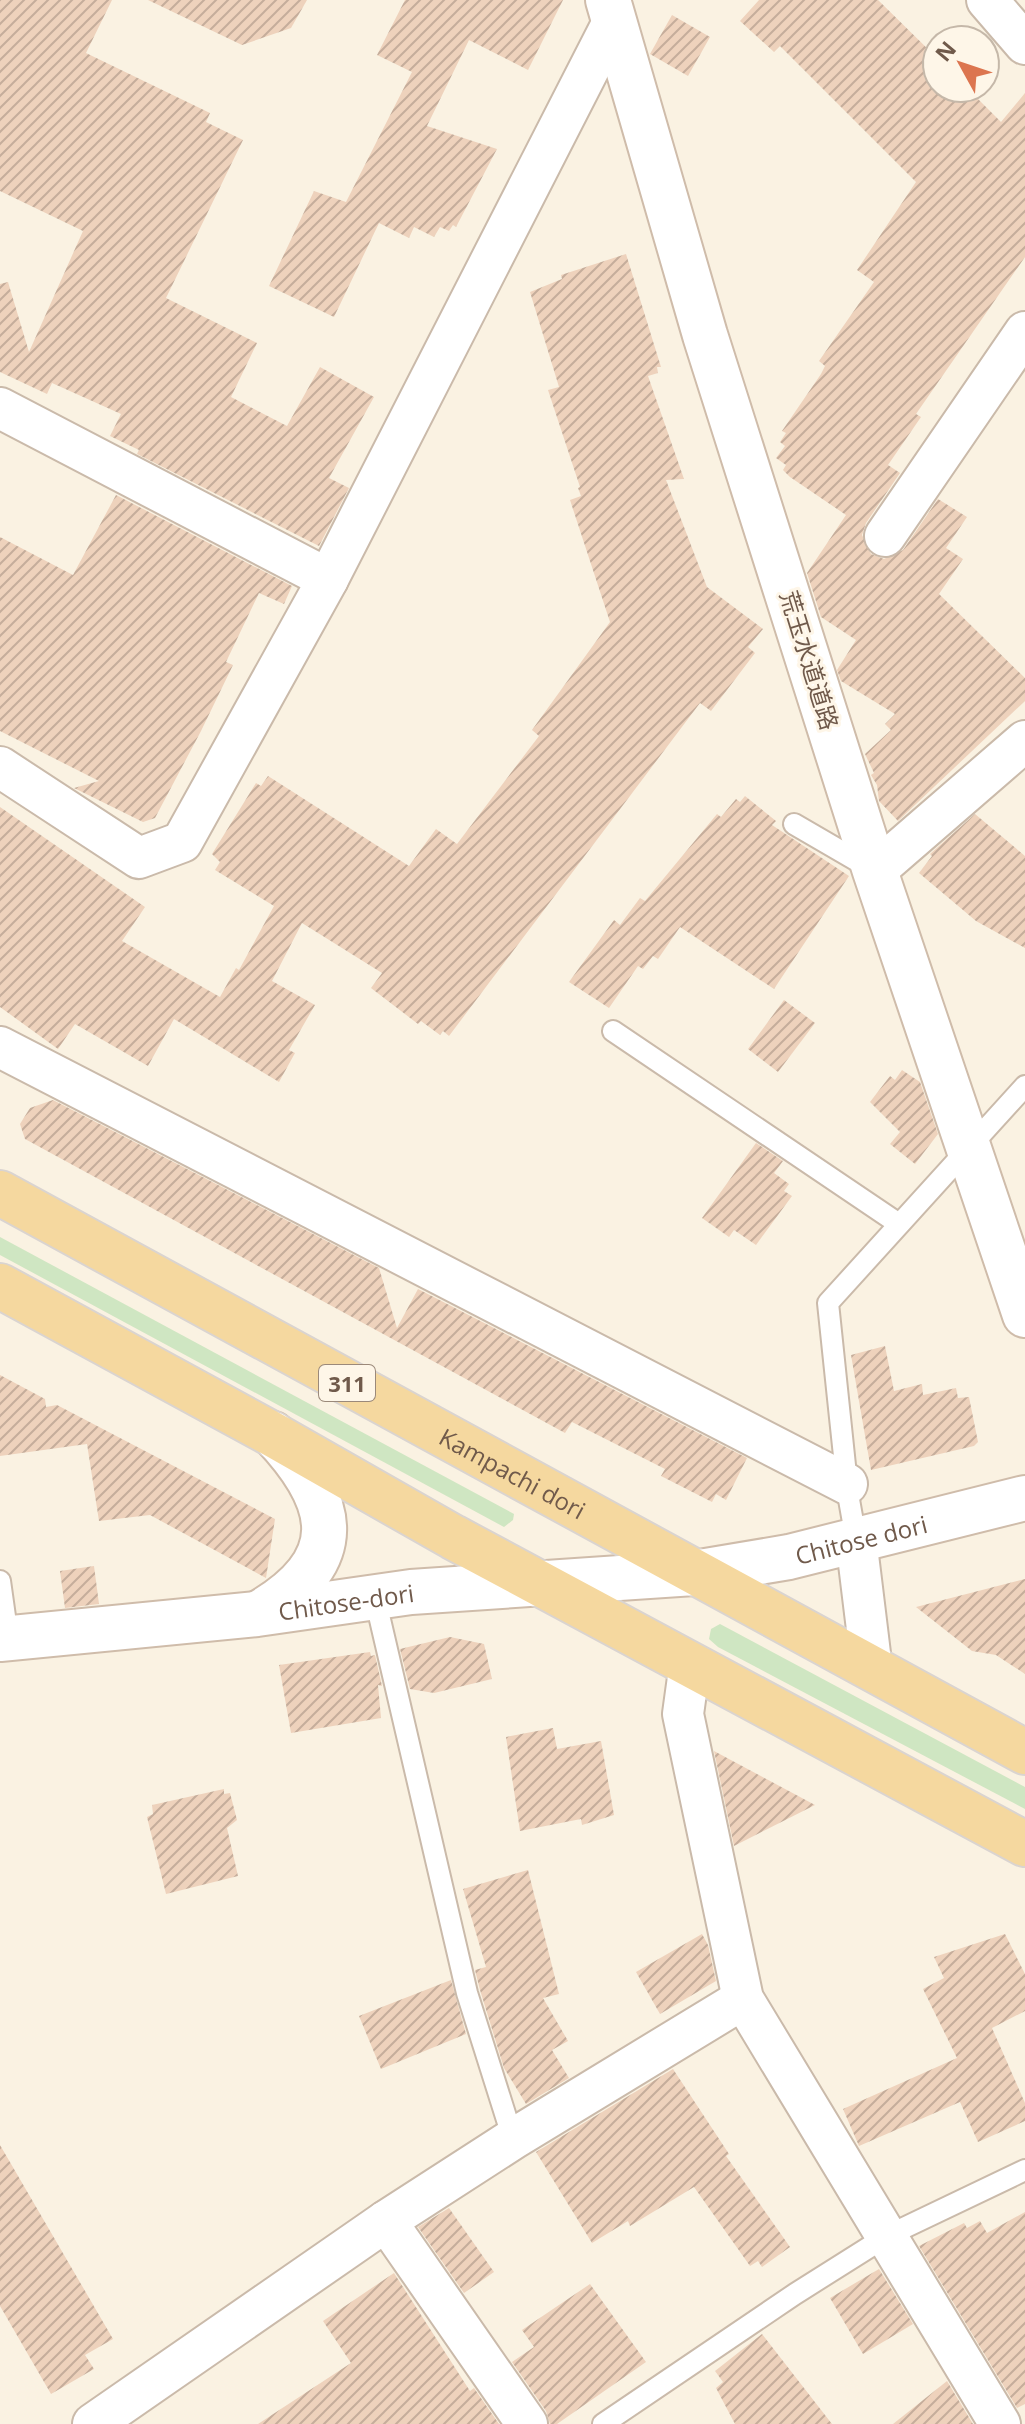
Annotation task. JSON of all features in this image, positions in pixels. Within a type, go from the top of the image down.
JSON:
[{"type":"main road","name":"荒玉水道道路","points":[[611,11],[705,335],[875,871],[1025,1315]]},
{"type":"main road","name":"Kampachi dori","points":[[0,1193],[1025,1752]]},
{"type":"main road","points":[[0,1286],[453,1537],[1025,1844]]},
{"type":"main road","points":[[257,1614],[290,1595],[312,1569],[323,1548],[325,1523],[312,1485],[296,1459],[272,1434]]},
{"type":"main road","name":"Chitose dori","points":[[694,1573],[789,1557],[1025,1498]]},
{"type":"main road","name":"Chitose-dori","points":[[4,1639],[257,1614],[375,1598],[694,1573]]},
{"type":"street","points":[[987,0],[1025,44]]},
{"type":"street","points":[[0,767],[139,858],[182,842],[328,579],[611,11]]},
{"type":"street","points":[[885,536],[1025,332]]},
{"type":"street","points":[[0,408],[328,579]]},
{"type":"street","points":[[875,871],[1025,741]]},
{"type":"street","points":[[0,1047],[847,1484]]},
{"type":"street","points":[[856,1539],[872,1670]]},
{"type":"street","points":[[690,1663],[683,1714],[743,1999],[1000,2424]]},
{"type":"street","points":[[93,2424],[386,2221],[513,2139],[743,1999]]},
{"type":"street","points":[[386,2221],[527,2424]]},
{"type":"lane","points":[[794,824],[875,871]]},
{"type":"lane","points":[[613,1031],[899,1224]]},
{"type":"lane","points":[[856,1539],[847,1484],[828,1303],[1025,1086]]},
{"type":"lane","points":[[0,1581],[4,1639]]},
{"type":"lane","points":[[375,1598],[467,1993],[513,2139]]},
{"type":"lane","points":[[603,2424],[795,2294],[887,2236],[1025,2170]]},
{"type":"green space","points":[[0,1237],[514,1514],[513,1520],[504,1527],[0,1255]]},
{"type":"green space","points":[[720,1624],[1025,1787],[1025,1809],[718,1647],[709,1639],[711,1629]]},
{"type":"building","points":[[0,0],[112,0],[86,53],[210,113],[206,122],[243,140],[166,298],[257,343],[231,397],[287,426],[320,367],[374,397],[329,478],[349,488],[319,546],[137,454],[139,450],[110,436],[121,414],[52,383],[47,394],[0,372],[0,284],[8,282],[29,352],[83,231],[0,191]]},
{"type":"building","points":[[148,0],[307,0],[291,28],[242,45]]},
{"type":"building","points":[[405,0],[563,0],[528,70],[469,40],[427,126],[497,149],[456,227],[453,225],[449,231],[440,227],[434,237],[414,227],[409,238],[379,223],[334,317],[269,286],[314,191],[346,202],[412,72],[377,55]]},
{"type":"building","points":[[759,0],[878,0],[921,42],[921,104],[983,104],[1001,122],[1025,93],[1025,257],[916,414],[921,417],[888,465],[900,473],[866,523],[862,535],[871,554],[884,559],[903,550],[938,499],[967,517],[946,548],[963,559],[939,594],[1025,678],[1025,701],[898,821],[879,801],[877,785],[871,775],[874,773],[865,754],[891,730],[885,724],[895,714],[841,681],[837,670],[856,640],[821,617],[807,573],[846,515],[790,477],[783,470],[786,465],[776,458],[785,446],[780,442],[786,433],[782,431],[825,366],[819,361],[874,282],[857,270],[916,182],[780,46],[774,52],[740,21]]},
{"type":"building","points":[[672,15],[710,37],[688,76],[650,54]]},
{"type":"building","points":[[626,254],[661,367],[657,367],[658,373],[648,376],[684,479],[666,480],[707,587],[763,629],[748,647],[755,653],[711,711],[700,703],[449,1036],[443,1031],[440,1035],[421,1021],[418,1024],[371,988],[382,973],[302,923],[272,981],[315,1005],[289,1050],[295,1053],[279,1082],[174,1019],[148,1066],[75,1024],[58,1049],[0,1007],[0,807],[145,907],[122,941],[220,997],[236,968],[239,970],[274,906],[215,870],[220,862],[212,854],[256,783],[261,786],[268,776],[409,866],[436,829],[457,844],[539,736],[532,730],[610,622],[570,500],[581,496],[580,487],[548,390],[559,387],[530,292],[562,279],[561,275]]},
{"type":"building","points":[[116,495],[292,586],[284,604],[259,593],[226,662],[233,665],[201,731],[155,818],[143,822],[74,788],[99,781],[0,731],[0,537],[73,575]]},
{"type":"building","points":[[745,796],[776,821],[772,825],[849,876],[774,989],[680,927],[658,959],[653,956],[643,969],[638,966],[609,1008],[569,982],[614,920],[620,925],[640,898],[645,901],[717,814],[721,817],[736,799],[740,802]]},
{"type":"building","points":[[975,814],[1025,856],[1025,948],[976,921],[919,873],[932,856],[930,854]]},
{"type":"building","points":[[784,1000],[815,1023],[778,1072],[748,1049]]},
{"type":"building","points":[[902,1070],[920,1082],[938,1134],[915,1164],[890,1144],[900,1132],[870,1102],[890,1076],[895,1080]]},
{"type":"building","points":[[53,1100],[379,1268],[397,1328],[418,1289],[747,1458],[726,1500],[716,1494],[712,1502],[661,1476],[665,1469],[572,1422],[565,1433],[25,1139],[20,1124],[30,1108]]},
{"type":"building","points":[[756,1143],[783,1161],[774,1173],[789,1184],[784,1191],[792,1196],[756,1245],[734,1230],[729,1237],[702,1218]]},
{"type":"building","points":[[885,1346],[894,1391],[922,1384],[923,1395],[956,1388],[958,1398],[969,1397],[978,1442],[974,1446],[871,1470],[851,1355]]},
{"type":"building","points":[[0,1375],[45,1399],[46,1407],[57,1405],[275,1519],[266,1578],[150,1515],[99,1521],[87,1444],[0,1456]]},
{"type":"building","points":[[94,1566],[99,1604],[65,1608],[60,1571]]},
{"type":"building","points":[[1025,1579],[1025,1674],[996,1655],[972,1651],[916,1607]]},
{"type":"building","points":[[450,1637],[484,1644],[492,1679],[434,1693],[410,1689],[400,1649]]},
{"type":"building","points":[[370,1652],[371,1656],[375,1655],[382,1686],[378,1685],[381,1718],[291,1733],[279,1665]]},
{"type":"building","points":[[553,1728],[557,1749],[601,1741],[614,1815],[582,1825],[581,1819],[520,1831],[506,1737]]},
{"type":"building","points":[[714,1751],[815,1805],[734,1846]]},
{"type":"building","points":[[224,1789],[224,1794],[230,1793],[237,1820],[227,1828],[238,1876],[166,1894],[147,1817],[153,1814],[152,1805]]},
{"type":"building","points":[[528,1870],[559,1994],[543,1998],[568,2041],[552,2050],[569,2078],[526,2104],[504,2068],[480,1990],[475,1970],[486,1967],[463,1889]]},
{"type":"building","points":[[702,1934],[708,1945],[716,1981],[660,2014],[636,1972]]},
{"type":"building","points":[[1005,1934],[1025,1974],[1025,2011],[992,2028],[1025,2103],[1025,2121],[978,2142],[960,2102],[859,2146],[843,2109],[957,2058],[923,1989],[944,1978],[934,1957]]},
{"type":"building","points":[[451,1980],[466,2034],[381,2069],[359,2016]]},
{"type":"building","points":[[673,2069],[729,2154],[726,2156],[790,2247],[762,2267],[758,2261],[750,2266],[694,2187],[630,2226],[628,2221],[592,2243],[536,2152]]},
{"type":"building","points":[[0,2145],[113,2339],[85,2355],[94,2369],[51,2394],[0,2306]]},
{"type":"building","points":[[449,2208],[494,2272],[464,2293],[418,2227]]},
{"type":"building","points":[[1025,2212],[1025,2404],[1017,2408],[919,2246],[964,2223],[967,2228],[980,2221],[987,2233]]},
{"type":"building","points":[[879,2269],[913,2324],[863,2354],[830,2298]]},
{"type":"building","points":[[394,2273],[470,2391],[474,2388],[499,2424],[258,2424],[351,2363],[323,2321]]},
{"type":"building","points":[[590,2284],[646,2362],[557,2424],[550,2424],[546,2411],[512,2362],[534,2347],[522,2330]]},
{"type":"building","points":[[762,2334],[832,2424],[735,2424],[716,2388],[723,2382],[715,2371]]},
{"type":"building","points":[[947,2381],[973,2424],[893,2424]]}]
